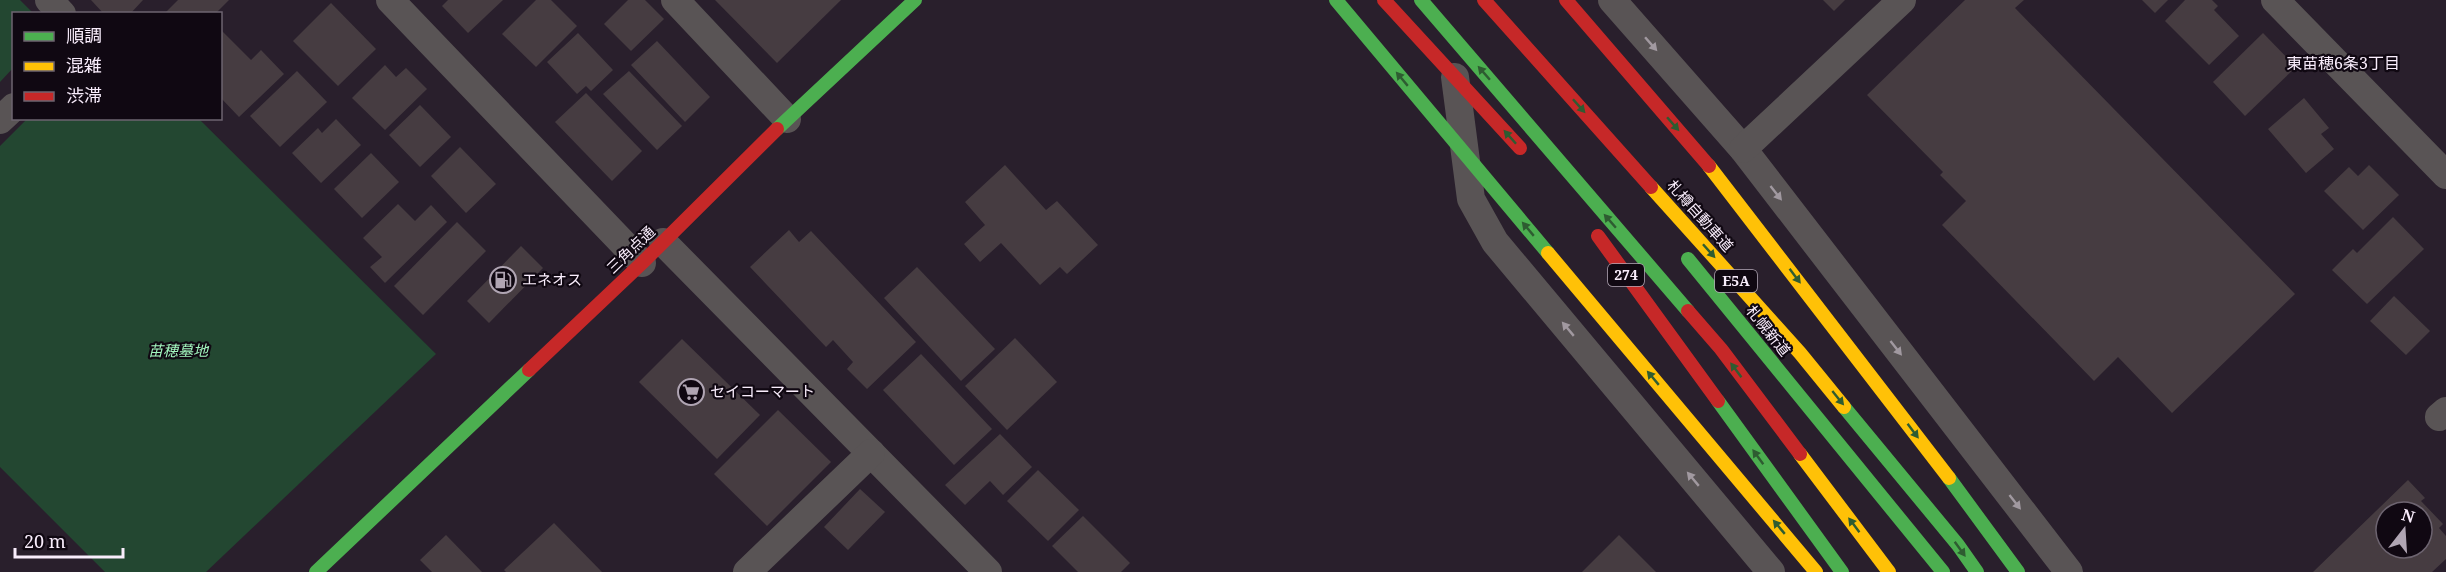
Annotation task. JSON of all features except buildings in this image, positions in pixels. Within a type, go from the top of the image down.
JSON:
[{"type":"main road","name":"三角点通","points":[[316,572],[642,263],[787,119],[915,0]]},
{"type":"main road","points":[[1336,0],[1816,572]]},
{"type":"main road","points":[[1384,0],[1527,156]]},
{"type":"main road","points":[[1421,0],[1720,349],[1889,572]]},
{"type":"main road","points":[[1477,0],[1603,154]]},
{"type":"main road","name":"札樽自動車道","points":[[1484,0],[1800,353],[1958,545],[1977,572]]},
{"type":"main road","points":[[1566,0],[1720,179],[1943,470],[2018,572]]},
{"type":"main road","name":"274","points":[[1591,226],[1842,572]]},
{"type":"main road","name":"札幌新道","points":[[1678,246],[1943,572]]},
{"type":"street","points":[[48,0],[60,12]]},
{"type":"street","points":[[390,0],[642,263]]},
{"type":"street","points":[[675,0],[787,119]]},
{"type":"street","points":[[1612,0],[1743,149],[2069,572]]},
{"type":"street","points":[[1743,149],[1902,0]]},
{"type":"street","points":[[2275,0],[2446,175]]},
{"type":"street","points":[[1455,77],[1471,199],[1495,242],[1771,572]]},
{"type":"street","points":[[0,120],[12,109]]},
{"type":"street","points":[[663,242],[987,572]]},
{"type":"street","points":[[747,572],[871,453]]},
{"type":"green space","points":[[0,0],[20,0],[32,12],[12,12],[12,69],[0,82]]},
{"type":"green space","name":"苗穂墓地","points":[[26,120],[200,120],[436,354],[206,572],[105,572],[0,467],[0,146]]},
{"type":"traffic: fast","points":[[777,129],[915,0]]},
{"type":"traffic: fast","points":[[1336,0],[1548,253]]},
{"type":"traffic: fast","points":[[1421,0],[1688,311]]},
{"type":"traffic: fast","points":[[1688,259],[1943,572]]},
{"type":"traffic: fast","points":[[316,572],[529,370]]},
{"type":"traffic: fast","points":[[1718,401],[1842,572]]},
{"type":"traffic: fast","points":[[1844,407],[1958,545],[1977,572]]},
{"type":"traffic: fast","points":[[1949,478],[2018,572]]},
{"type":"traffic: slow","points":[[1709,166],[1949,478]]},
{"type":"traffic: slow","points":[[1651,187],[1800,353],[1844,407]]},
{"type":"traffic: slow","points":[[1548,253],[1816,572]]},
{"type":"traffic: slow","points":[[1800,454],[1889,572]]},
{"type":"traffic: jam","points":[[1384,0],[1520,148]]},
{"type":"traffic: jam","points":[[1484,0],[1651,187]]},
{"type":"traffic: jam","points":[[1566,0],[1709,166]]},
{"type":"traffic: jam","points":[[529,370],[642,263],[777,129]]},
{"type":"traffic: jam","points":[[1598,236],[1718,401]]},
{"type":"traffic: jam","points":[[1688,311],[1721,349],[1800,454]]},
{"type":"place","name":"エネオス","points":[[503,280]]},
{"type":"place","name":"セイコーマート","points":[[691,392]]},
{"type":"district","name":"東苗穂6条3丁目","points":[[2343,63]]}]
